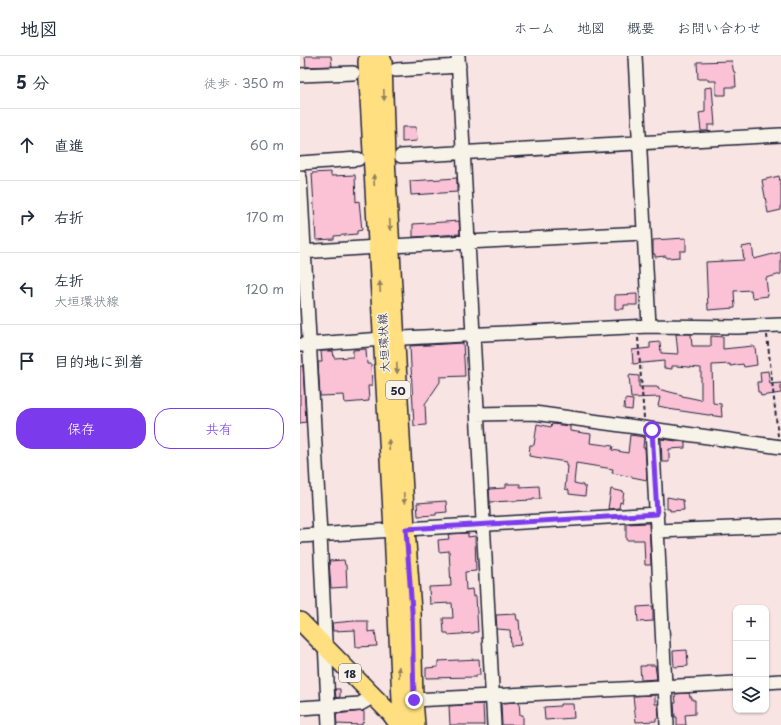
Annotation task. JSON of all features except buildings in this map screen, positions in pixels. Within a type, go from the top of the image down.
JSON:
[{"type":"main road","name":"大垣環状線","points":[[368,56],[367,62],[384,246],[400,529],[401,700],[404,725]]},
{"type":"main road","name":"大垣環状線","points":[[382,56],[386,158],[384,246]]},
{"type":"main road","name":"大垣環状線","points":[[400,529],[412,611],[416,725]]},
{"type":"main road","name":"18","points":[[300,621],[390,713],[399,725]]},
{"type":"street","points":[[635,56],[644,233],[644,327]]},
{"type":"street","points":[[396,70],[459,61],[494,725]]},
{"type":"street","points":[[300,75],[353,74]]},
{"type":"street","points":[[401,156],[781,135]]},
{"type":"street","points":[[300,163],[358,159]]},
{"type":"street","points":[[300,177],[304,345],[320,535],[329,725]]},
{"type":"street","points":[[302,251],[644,233]]},
{"type":"street","points":[[304,345],[389,339],[644,327],[781,325]]},
{"type":"street","points":[[477,414],[534,414],[780,447]]},
{"type":"street","points":[[648,429],[657,514],[667,725]]},
{"type":"street","points":[[300,536],[657,514]]},
{"type":"street","points":[[658,531],[781,526]]},
{"type":"street","points":[[769,682],[781,681]]},
{"type":"street","points":[[414,700],[733,683]]},
{"type":"street","points":[[300,708],[360,704],[372,695]]},
{"type":"path","points":[[766,326],[780,447]]},
{"type":"path","points":[[644,327],[638,339],[648,429]]},
{"type":"route","points":[[414,700],[412,611],[406,529],[657,514],[652,430]]}]
